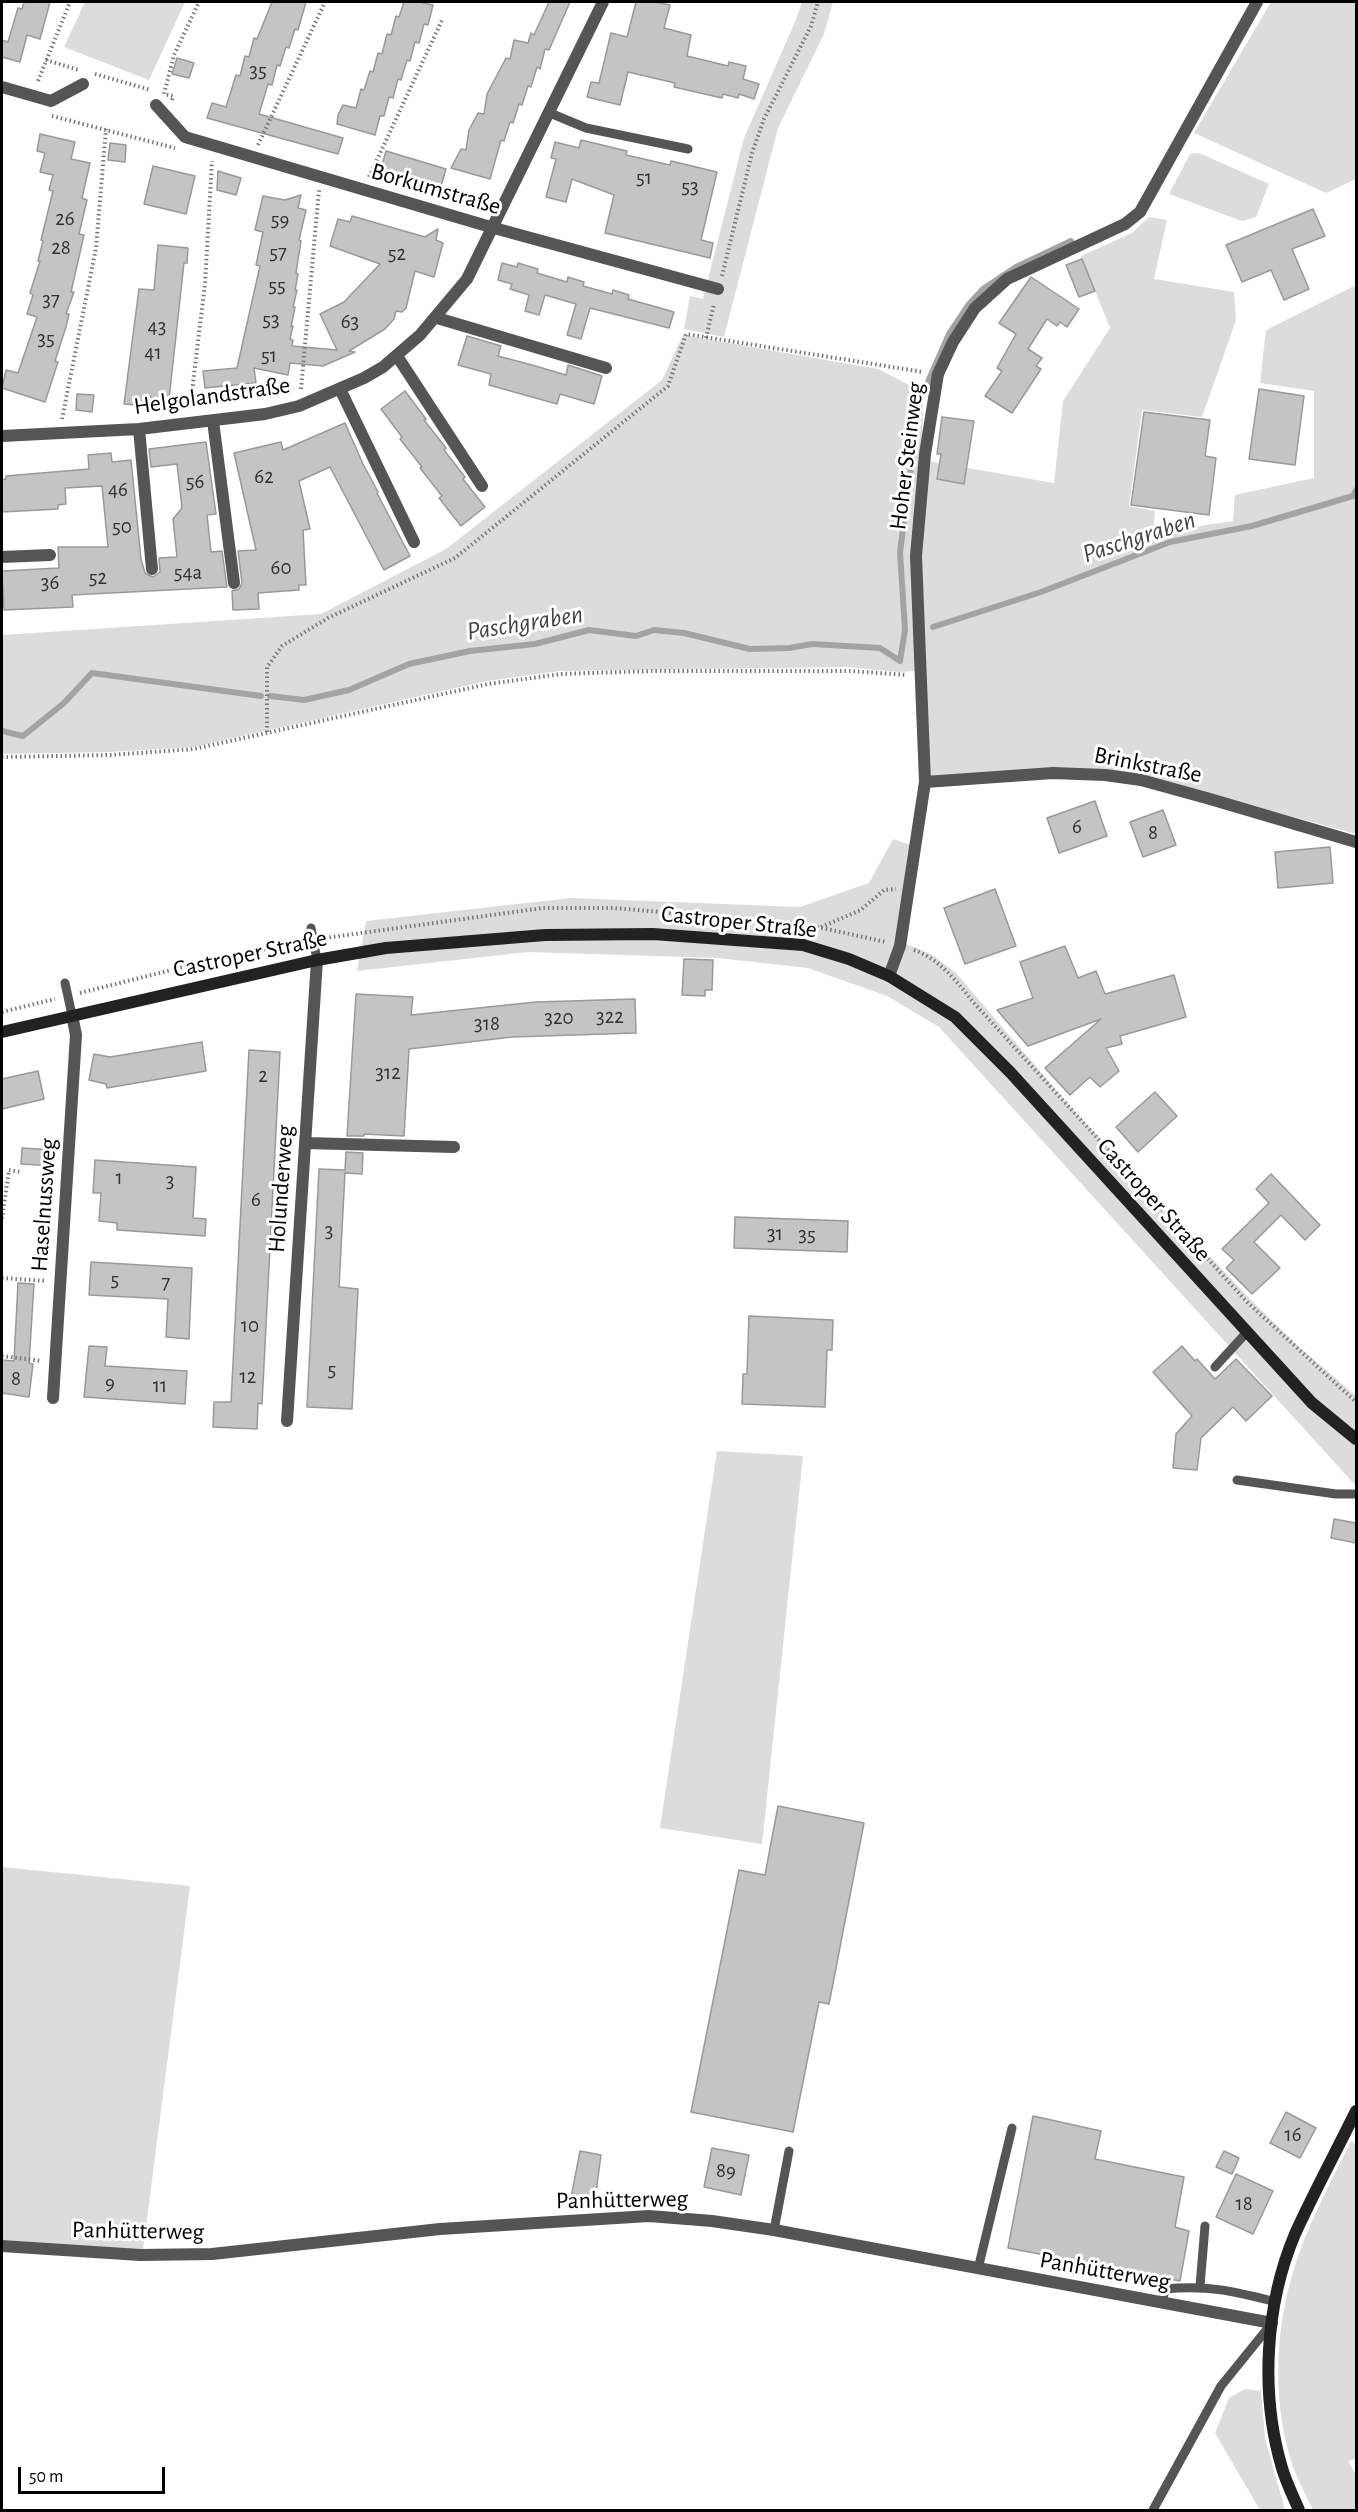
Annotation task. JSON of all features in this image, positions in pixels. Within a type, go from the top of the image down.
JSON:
[{"type":"main road","name":"Castroper Straße","points":[[2,1032],[317,960],[387,948],[545,935],[653,934],[803,945],[849,959],[889,976],[955,1017],[1010,1072],[1312,1403],[1356,1439]]},
{"type":"main road","points":[[1299,2511],[1282,2469],[1274,2435],[1268,2369],[1272,2323],[1280,2282],[1295,2235],[1356,2111]]},
{"type":"street","name":"Helgolandstraße","points":[[2,436],[140,429],[213,421],[299,406],[364,378],[396,356],[437,318],[467,279],[603,2]]},
{"type":"street","name":"Hoher Steinweg","points":[[889,976],[900,946],[925,782],[916,556],[925,454],[938,374],[953,342],[975,308],[1007,279],[1125,224],[1140,212],[1257,2]]},
{"type":"street","points":[[2,87],[51,101],[83,84]]},
{"type":"street","name":"Borkumstraße","points":[[156,105],[185,137],[494,228],[718,289]]},
{"type":"street","points":[[437,318],[606,368]]},
{"type":"street","points":[[396,356],[482,486]]},
{"type":"street","points":[[340,389],[414,542]]},
{"type":"street","points":[[213,421],[234,583]]},
{"type":"street","points":[[140,429],[152,569]]},
{"type":"street","points":[[2,557],[50,555]]},
{"type":"street","name":"Brinkstraße","points":[[925,782],[1053,773],[1141,780],[1356,842]]},
{"type":"street","name":"Holunderweg","points":[[287,1421],[317,960]]},
{"type":"street","name":"Haselnussweg","points":[[53,1398],[76,1035],[72,1016]]},
{"type":"street","points":[[305,1143],[454,1147]]},
{"type":"street","name":"Panhütterweg","points":[[2,2246],[140,2255],[212,2254],[440,2229],[649,2216],[712,2221],[774,2230],[1272,2323]]},
{"type":"lane","points":[[550,113],[586,128],[688,149]]},
{"type":"lane","points":[[311,928],[317,960]]},
{"type":"lane","points":[[65,984],[72,1016]]},
{"type":"lane","points":[[1215,1367],[1247,1332]]},
{"type":"lane","points":[[1237,1480],[1336,1494],[1356,1494]]},
{"type":"lane","points":[[978,2269],[1012,2128]]},
{"type":"lane","points":[[774,2230],[789,2151]]},
{"type":"lane","points":[[1200,2286],[1205,2226]]},
{"type":"lane","points":[[1162,2303],[1165,2289],[1200,2286],[1230,2290],[1276,2302]]},
{"type":"lane","points":[[1153,2511],[1221,2386],[1272,2323]]},
{"type":"path","points":[[33,95],[70,2]]},
{"type":"path","points":[[164,94],[174,55],[199,2]]},
{"type":"path","points":[[252,157],[325,2]]},
{"type":"path","points":[[706,338],[752,153],[765,119],[811,26],[818,2]]},
{"type":"path","points":[[363,190],[443,18]]},
{"type":"path","points":[[46,60],[173,96],[168,118]]},
{"type":"path","points":[[48,116],[106,129],[179,150]]},
{"type":"path","points":[[59,432],[96,248],[106,129]]},
{"type":"path","points":[[188,423],[205,284],[213,146]]},
{"type":"path","points":[[201,156],[213,159]]},
{"type":"path","points":[[299,406],[320,177]]},
{"type":"path","points":[[267,732],[267,667],[282,646],[328,618],[454,558],[668,386],[686,334],[938,374]]},
{"type":"path","points":[[2,757],[110,755],[194,749],[267,732],[335,720],[488,684],[561,674],[652,671],[815,671],[921,675]]},
{"type":"path","points":[[821,927],[861,910],[874,902],[884,890],[909,889]]},
{"type":"path","points":[[2,1012],[203,962],[314,940],[543,909],[614,908],[741,917],[821,927],[900,946],[923,953],[950,974],[1004,1037],[1248,1304],[1356,1402]]},
{"type":"path","points":[[2,1219],[9,1170],[20,1172]]},
{"type":"path","points":[[2,1278],[61,1282]]},
{"type":"path","points":[[2,1356],[55,1363]]},
{"type":"shaded area","points":[[85,2],[185,2],[149,80],[64,47]]},
{"type":"shaded area","points":[[802,2],[833,2],[824,34],[778,128],[724,337],[684,329],[690,296],[703,299],[744,138]]},
{"type":"shaded area","points":[[1271,2],[1356,2],[1356,179],[1326,193],[1194,133]]},
{"type":"shaded area","points":[[1199,153],[1269,184],[1256,217],[1242,221],[1169,194],[1190,154]]},
{"type":"shaded area","points":[[1149,217],[1167,220],[1154,279],[1234,292],[1236,320],[1202,417],[1142,410],[1129,506],[1155,511],[1153,533],[1233,521],[1235,495],[1314,478],[1314,391],[1260,383],[1266,330],[1356,285],[1356,834],[1143,776],[927,780],[920,557],[927,461],[1054,483],[1063,401],[1110,328],[1081,256],[1132,233]]},
{"type":"shaded area","points":[[683,335],[878,369],[909,385],[923,407],[917,671],[897,672],[849,667],[560,671],[487,681],[194,747],[110,752],[2,754],[2,635],[321,614],[446,549],[662,380]]},
{"type":"shaded area","points":[[893,839],[914,846],[896,940],[931,954],[956,973],[1075,1112],[1250,1299],[1296,1344],[1356,1396],[1356,1486],[939,1027],[887,996],[808,968],[718,958],[528,952],[357,971],[366,921],[571,898],[800,907],[869,883]]},
{"type":"shaded area","points":[[717,1451],[803,1456],[762,1844],[660,1828]]},
{"type":"shaded area","points":[[2,1867],[190,1886],[143,2250],[2,2240]]},
{"type":"shaded area","points":[[1351,2141],[1356,2144],[1356,2459],[1348,2461],[1356,2475],[1356,2510],[1313,2510],[1294,2469],[1282,2423],[1278,2374],[1281,2326],[1296,2261]]},
{"type":"shaded area","points":[[1245,2389],[1261,2391],[1265,2438],[1285,2510],[1260,2510],[1215,2433],[1229,2398]]},
{"type":"building","points":[[24,2],[50,2],[40,39],[27,35],[20,62],[2,57],[2,40],[8,42],[18,8],[22,9]]},
{"type":"building","points":[[272,2],[306,2],[298,30],[295,29],[289,48],[286,47],[280,66],[277,65],[272,85],[268,84],[259,114],[343,138],[338,154],[207,118],[212,103],[226,107],[236,75],[240,76],[245,56],[249,57],[254,38],[257,39]]},
{"type":"building","points":[[404,2],[433,5],[428,25],[424,24],[419,43],[415,42],[410,61],[407,60],[401,80],[398,79],[393,98],[389,97],[384,116],[380,116],[375,135],[337,124],[343,105],[356,108],[361,89],[364,90],[370,71],[373,72],[378,53],[382,54],[387,34],[391,35],[396,16],[399,17]]},
{"type":"building","points":[[549,2],[570,2],[549,50],[545,49],[540,69],[537,67],[522,105],[519,104],[513,123],[510,122],[504,141],[501,140],[490,179],[451,168],[461,149],[466,150],[469,130],[478,113],[484,114],[487,94],[506,58],[510,59],[514,40],[528,43],[531,33],[534,35]]},
{"type":"building","points":[[636,2],[670,5],[664,28],[691,35],[687,56],[728,66],[729,62],[746,66],[743,79],[759,84],[754,99],[739,94],[738,98],[723,94],[722,98],[674,87],[675,83],[628,72],[620,105],[587,97],[591,82],[599,83],[611,33],[627,37]]},
{"type":"building","points":[[177,58],[194,63],[189,78],[172,74]]},
{"type":"building","points":[[40,134],[75,142],[71,159],[90,163],[82,198],[87,200],[79,234],[84,235],[71,292],[74,292],[66,314],[69,314],[55,361],[58,362],[45,402],[2,388],[6,370],[18,373],[37,317],[27,314],[33,295],[30,293],[40,261],[38,261],[43,241],[41,240],[53,191],[49,190],[53,175],[40,172],[45,153],[37,151]]},
{"type":"building","points":[[581,140],[627,151],[626,155],[670,165],[671,161],[717,172],[701,240],[713,243],[710,258],[605,233],[614,195],[572,179],[566,202],[546,197],[556,159],[551,158],[555,142],[579,148]]},
{"type":"building","points":[[110,143],[126,145],[125,162],[108,160]]},
{"type":"building","points":[[386,151],[446,169],[441,186],[381,168]]},
{"type":"building","points":[[153,166],[195,176],[186,214],[144,204]]},
{"type":"building","points":[[218,171],[241,178],[236,195],[217,190]]},
{"type":"building","points":[[301,195],[298,208],[306,210],[299,240],[301,241],[296,273],[298,274],[295,290],[297,290],[290,339],[293,340],[292,346],[337,350],[320,314],[344,302],[380,264],[330,246],[338,219],[350,222],[352,216],[425,237],[438,229],[436,240],[443,243],[434,277],[415,271],[406,308],[402,312],[396,311],[394,319],[385,329],[349,351],[355,352],[323,366],[290,363],[288,375],[254,368],[256,383],[205,388],[203,371],[237,368],[260,266],[256,265],[263,232],[255,230],[263,196],[285,200]]},
{"type":"building","points":[[1313,209],[1325,236],[1292,249],[1309,289],[1284,300],[1271,270],[1242,282],[1226,245]]},
{"type":"building","points":[[158,245],[188,248],[187,263],[184,263],[169,399],[149,397],[148,406],[124,404],[139,289],[154,290]]},
{"type":"building","points":[[1082,259],[1095,291],[1079,297],[1066,265]]},
{"type":"building","points":[[502,263],[517,267],[518,263],[538,269],[537,273],[567,282],[568,277],[584,282],[583,286],[612,294],[613,290],[629,295],[628,299],[674,312],[669,328],[590,308],[581,339],[567,335],[576,304],[545,295],[539,315],[525,311],[529,295],[510,289],[512,284],[498,280]]},
{"type":"building","points":[[1031,277],[1079,309],[1067,327],[1060,322],[1057,326],[1047,319],[1028,349],[1042,358],[1036,366],[1041,369],[1012,413],[985,396],[1002,371],[997,368],[1016,334],[999,323]]},
{"type":"building","points":[[467,336],[501,346],[498,356],[566,375],[568,365],[602,376],[594,404],[560,394],[557,404],[489,385],[491,374],[458,365]]},
{"type":"building","points":[[1259,389],[1304,396],[1295,465],[1249,459]]},
{"type":"building","points":[[405,391],[446,448],[444,450],[465,477],[463,479],[485,507],[461,526],[439,498],[442,496],[420,468],[422,467],[400,439],[402,437],[381,409]]},
{"type":"building","points":[[77,394],[94,395],[92,412],[76,410]]},
{"type":"building","points":[[1144,412],[1210,420],[1205,456],[1216,458],[1209,515],[1131,505]]},
{"type":"building","points":[[942,417],[974,421],[964,484],[937,479],[941,454],[937,454]]},
{"type":"building","points":[[345,423],[377,493],[410,556],[384,570],[330,467],[299,481],[310,529],[303,530],[306,585],[299,585],[299,590],[258,593],[259,609],[233,610],[232,591],[239,589],[242,583],[238,551],[256,550],[234,453],[281,442],[283,450]]},
{"type":"building","points":[[206,442],[216,514],[207,515],[211,552],[222,551],[227,587],[72,595],[73,607],[4,610],[2,571],[59,568],[58,547],[108,547],[102,486],[65,488],[66,504],[58,505],[58,509],[2,512],[2,480],[6,479],[6,476],[89,469],[88,455],[111,453],[112,462],[131,460],[141,559],[145,573],[153,577],[160,572],[159,558],[177,557],[173,519],[182,508],[177,464],[151,467],[149,449]]},
{"type":"building","points":[[1095,801],[1107,836],[1059,853],[1047,818]]},
{"type":"building","points":[[1163,810],[1176,845],[1143,857],[1130,822]]},
{"type":"building","points":[[1330,847],[1333,883],[1278,888],[1275,852]]},
{"type":"building","points":[[995,889],[1016,946],[965,964],[944,908]]},
{"type":"building","points":[[1065,946],[1078,978],[1096,971],[1105,994],[1174,975],[1186,1017],[1120,1036],[1122,1044],[1106,1048],[1119,1071],[1100,1087],[1090,1077],[1070,1095],[1045,1068],[1101,1019],[1028,1046],[997,1010],[1033,998],[1020,962]]},
{"type":"building","points":[[684,959],[713,960],[712,990],[705,990],[705,996],[682,995]]},
{"type":"building","points":[[356,994],[413,997],[411,1015],[536,1002],[635,999],[636,1033],[512,1037],[409,1049],[404,1136],[364,1134],[364,1136],[347,1136]]},
{"type":"building","points":[[202,1042],[206,1071],[107,1088],[106,1084],[89,1080],[94,1054],[110,1057]]},
{"type":"building","points":[[249,1050],[280,1052],[262,1404],[258,1403],[257,1429],[213,1427],[214,1402],[231,1402]]},
{"type":"building","points":[[38,1071],[44,1099],[2,1109],[2,1079]]},
{"type":"building","points":[[1155,1092],[1177,1116],[1138,1152],[1116,1127]]},
{"type":"building","points":[[22,1148],[55,1150],[54,1166],[21,1164]]},
{"type":"building","points":[[346,1152],[363,1153],[362,1174],[345,1173],[339,1287],[358,1289],[352,1409],[307,1407],[319,1169],[345,1170]]},
{"type":"building","points":[[95,1160],[196,1167],[193,1218],[206,1219],[205,1236],[117,1230],[117,1223],[99,1221],[101,1193],[93,1193]]},
{"type":"building","points":[[1271,1174],[1320,1225],[1305,1240],[1281,1215],[1254,1242],[1280,1268],[1252,1294],[1226,1268],[1234,1260],[1222,1249],[1269,1203],[1256,1189]]},
{"type":"building","points":[[735,1217],[848,1221],[847,1252],[734,1248]]},
{"type":"building","points":[[91,1262],[192,1268],[189,1339],[166,1337],[168,1299],[89,1295]]},
{"type":"building","points":[[18,1283],[34,1284],[29,1363],[33,1364],[29,1397],[2,1393],[2,1360],[14,1361]]},
{"type":"building","points":[[749,1316],[833,1320],[832,1350],[827,1350],[825,1407],[742,1404],[743,1374],[747,1374]]},
{"type":"building","points":[[89,1346],[107,1347],[105,1366],[187,1371],[185,1404],[84,1397]]},
{"type":"building","points":[[1182,1346],[1215,1379],[1236,1359],[1272,1396],[1246,1421],[1233,1407],[1201,1438],[1197,1470],[1173,1468],[1176,1434],[1192,1416],[1153,1372]]},
{"type":"building","points":[[1334,1519],[1356,1523],[1356,1543],[1331,1538]]},
{"type":"building","points":[[778,1806],[864,1823],[829,2004],[819,2002],[793,2132],[691,2112],[739,1870],[765,1875]]},
{"type":"building","points":[[1286,2112],[1316,2128],[1300,2158],[1270,2143]]},
{"type":"building","points":[[1033,2116],[1101,2131],[1095,2159],[1184,2177],[1175,2227],[1189,2231],[1180,2281],[1008,2248]]},
{"type":"building","points":[[712,2148],[749,2155],[741,2195],[704,2187]]},
{"type":"building","points":[[580,2151],[601,2155],[594,2207],[570,2203]]},
{"type":"building","points":[[1224,2151],[1239,2158],[1232,2174],[1216,2167]]},
{"type":"building","points":[[1236,2174],[1273,2191],[1253,2234],[1216,2217]]},
{"type":"waterway","name":"Paschgraben","points":[[270,696],[304,700],[349,690],[409,664],[470,651],[535,644],[589,630],[636,636],[654,630],[684,633],[750,649],[789,648],[812,644],[880,648],[900,661],[905,630],[900,552],[920,400],[949,334],[969,304],[983,289],[1016,267],[1071,241]]},
{"type":"waterway","name":"Paschgraben","points":[[933,627],[1041,592],[1170,542],[1252,526],[1353,496],[1356,490]]},
{"type":"waterway","name":"Paschgraben","points":[[2,731],[23,736],[64,703],[92,673],[261,696]]}]
